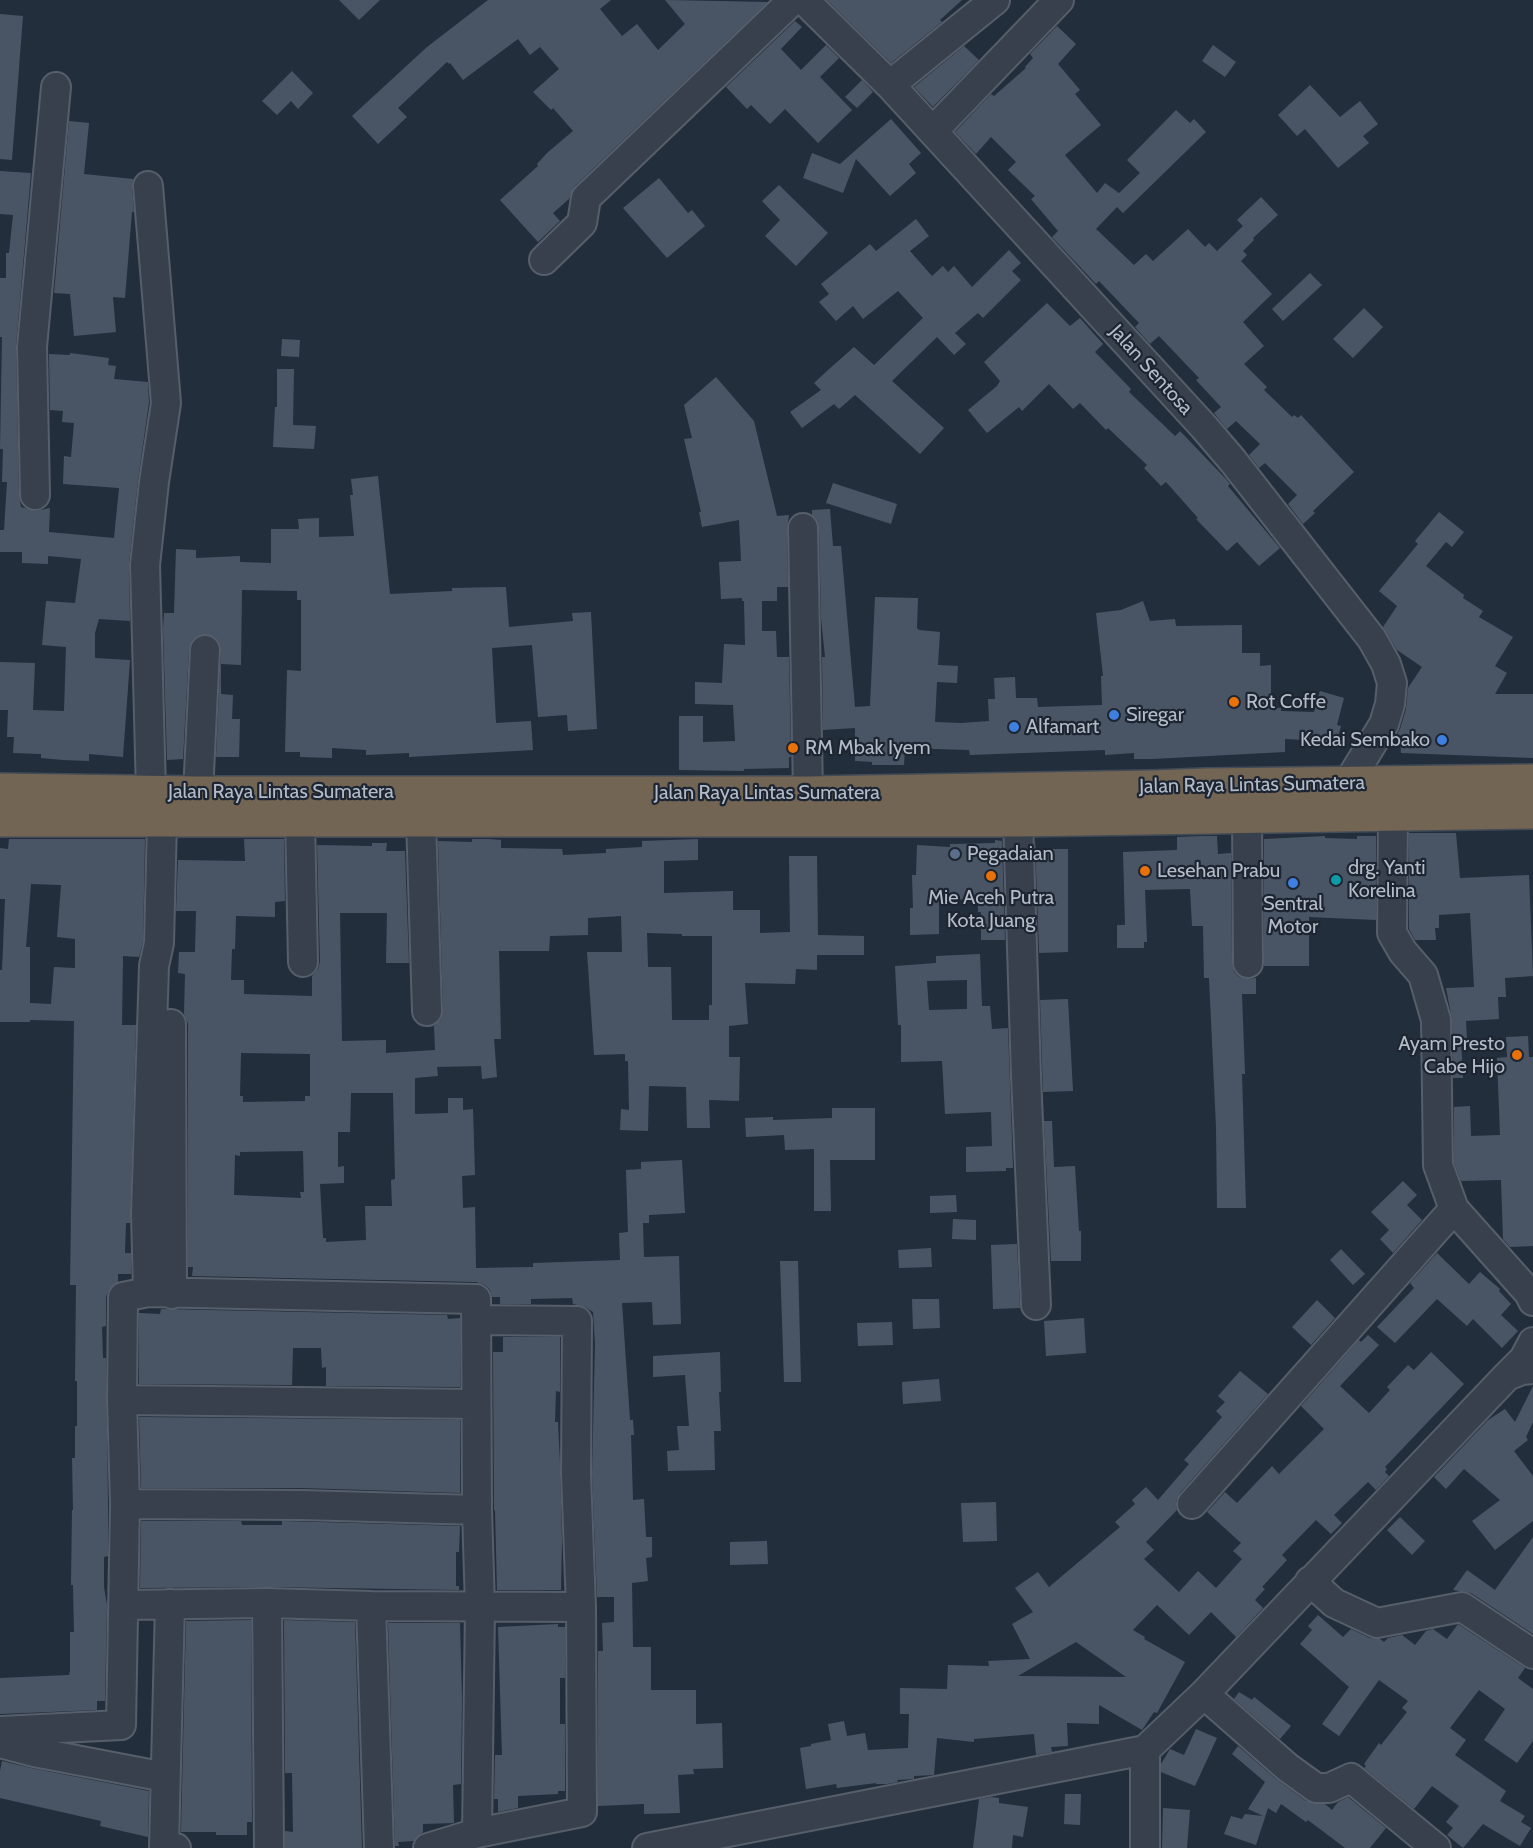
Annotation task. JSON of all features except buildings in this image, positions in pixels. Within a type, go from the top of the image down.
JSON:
[{"type":"highway","name":"Jalan Raya Lintas Sumatera","points":[[0,820],[157,806],[198,793],[808,794],[1533,781]]},
{"type":"highway","name":"Jalan Raya Lintas Sumatera","points":[[0,790],[300,819],[1018,820],[1533,812]]},
{"type":"street","points":[[544,260],[582,223],[586,198],[793,0]]},
{"type":"street","name":"Jalan Sentosa","points":[[804,0],[890,85],[1226,452],[1372,639],[1386,664],[1392,683],[1390,704],[1384,724],[1348,783],[1334,816]]},
{"type":"street","points":[[890,85],[995,0]]},
{"type":"street","points":[[933,132],[1059,0]]},
{"type":"street","points":[[35,495],[32,347],[56,87]]},
{"type":"street","points":[[148,186],[166,403],[145,565],[160,860],[159,943],[172,971],[159,1139],[160,1293]]},
{"type":"street","points":[[802,528],[808,794]]},
{"type":"street","points":[[198,793],[205,650]]},
{"type":"street","points":[[1393,814],[1392,933],[1403,952],[1423,975],[1436,1020],[1438,1166],[1454,1209],[1529,1293],[1533,1301]]},
{"type":"street","points":[[1247,816],[1248,963]]},
{"type":"street","points":[[300,819],[303,962]]},
{"type":"street","points":[[421,819],[427,1011]]},
{"type":"street","points":[[1018,820],[1036,1305]]},
{"type":"street","points":[[1192,1504],[1454,1209]]},
{"type":"street","points":[[0,1731],[121,1725],[125,1504],[122,1400],[123,1297],[160,1293],[476,1299],[480,1607],[477,1833]]},
{"type":"street","points":[[428,1848],[477,1833],[582,1812],[581,1607],[576,1473],[577,1321],[477,1320]]},
{"type":"street","points":[[647,1848],[1145,1750],[1204,1694],[1310,1581],[1520,1372],[1533,1342]]},
{"type":"street","points":[[122,1400],[477,1404]]},
{"type":"street","points":[[125,1504],[302,1505],[477,1510]]},
{"type":"street","points":[[1310,1581],[1334,1603],[1377,1623],[1462,1607],[1533,1654]]},
{"type":"street","points":[[124,1605],[267,1603],[581,1607]]},
{"type":"street","points":[[267,1603],[268,1848]]},
{"type":"street","points":[[170,1604],[164,1847],[176,1848]]},
{"type":"street","points":[[371,1606],[379,1848]]},
{"type":"street","points":[[1204,1694],[1287,1767],[1316,1788],[1329,1788],[1351,1778],[1436,1848]]},
{"type":"street","points":[[0,1743],[165,1778]]},
{"type":"street","points":[[1145,1750],[1145,1848]]},
{"type":"place","name":"Rot Coffe","points":[[1234,702]]},
{"type":"place","name":"Siregar","points":[[1114,715]]},
{"type":"place","name":"Alfamart","points":[[1014,727]]},
{"type":"place","name":"Kedai Sembako","points":[[1442,740]]},
{"type":"place","name":"RM Mbak Iyem","points":[[793,748]]},
{"type":"place","name":"Pegadaian","points":[[955,854]]},
{"type":"place","name":"Lesehan Prabu","points":[[1145,871]]},
{"type":"place","name":"Mie Aceh Putra Kota Juang","points":[[991,876]]},
{"type":"place","name":"drg. Yanti Korelina","points":[[1336,880]]},
{"type":"place","name":"Sentral Motor","points":[[1293,883]]},
{"type":"place","name":"Ayam Presto Cabe Hijo","points":[[1517,1055]]}]
